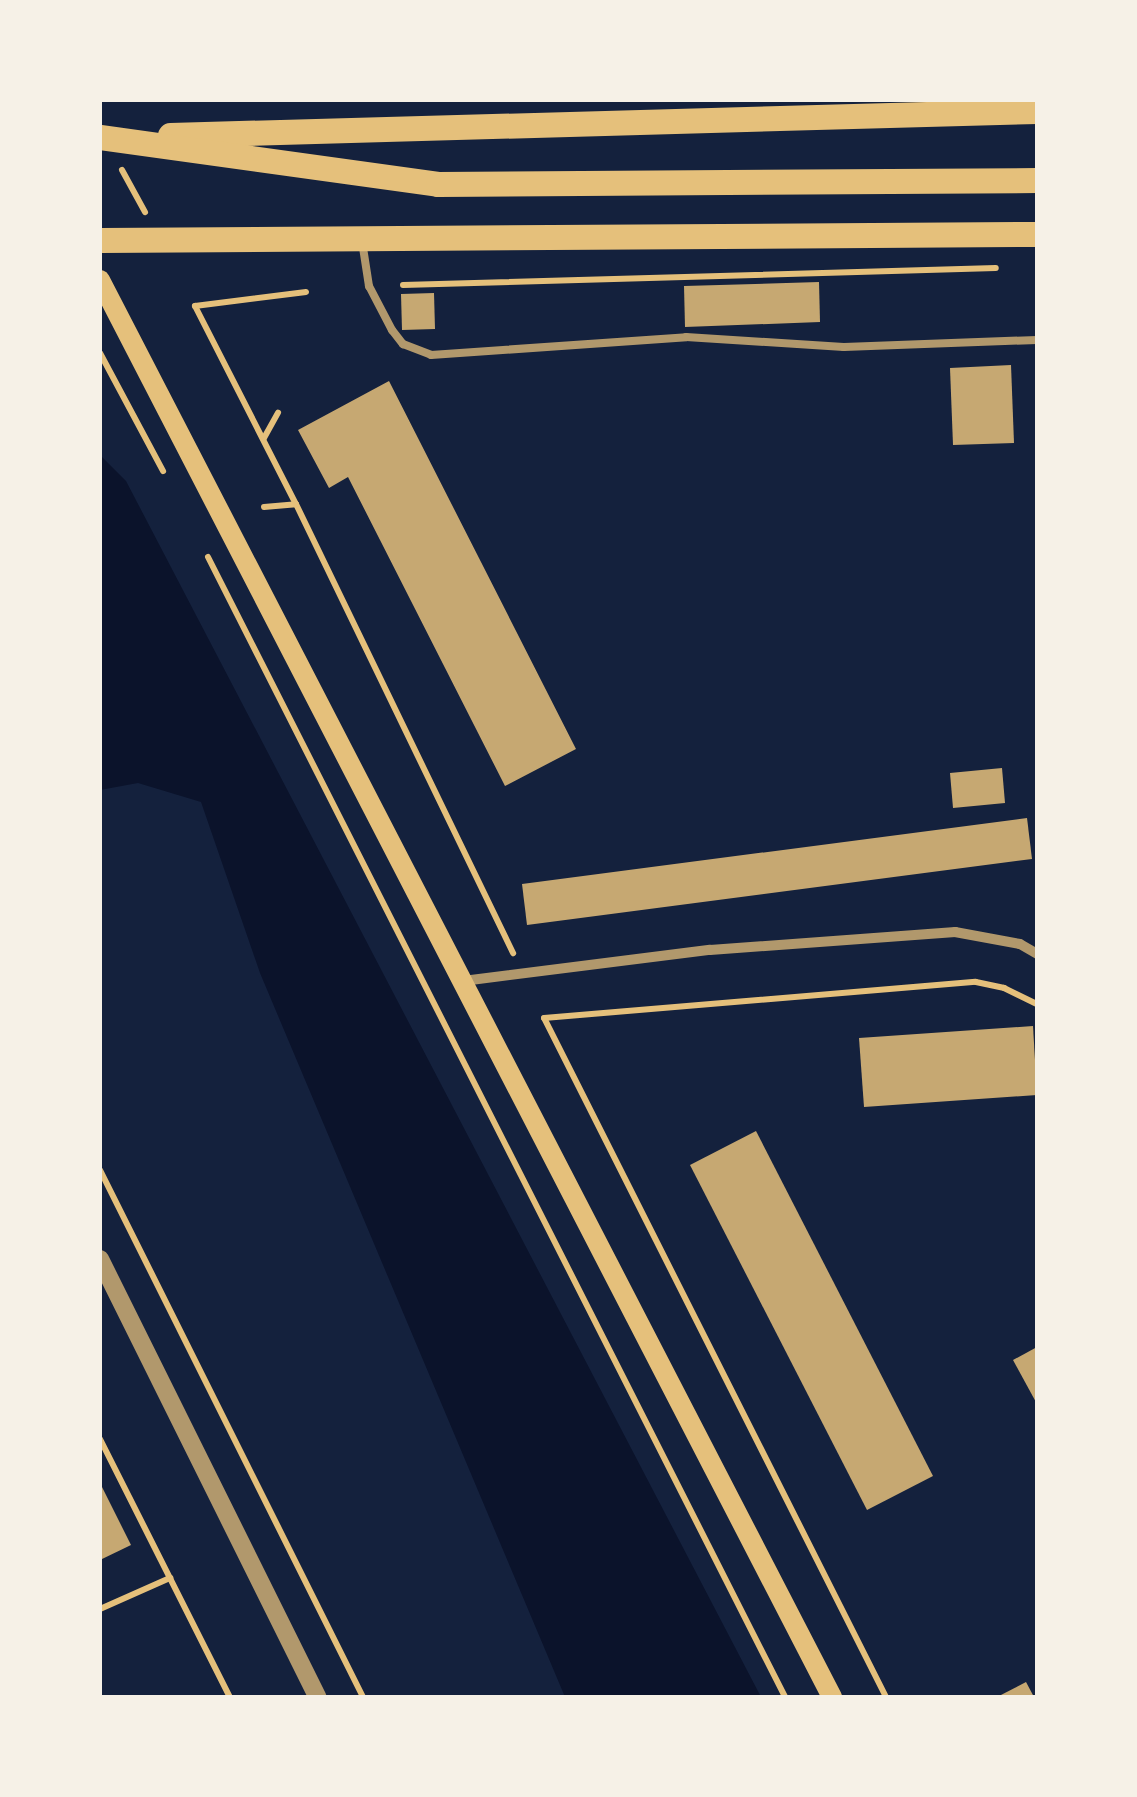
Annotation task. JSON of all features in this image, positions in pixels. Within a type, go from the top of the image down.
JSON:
[{"type":"main road","points":[[100,137],[1037,111]]},
{"type":"main road","points":[[100,137],[438,184],[1037,180]]},
{"type":"main road","points":[[100,240],[1037,234]]},
{"type":"main road","points":[[100,280],[832,1697]]},
{"type":"street","points":[[464,981],[710,950],[955,932],[1020,944],[1037,954]]},
{"type":"street","points":[[100,1258],[317,1697]]},
{"type":"lane","points":[[362,238],[369,286],[392,330],[403,344],[430,355],[686,337],[844,347],[1037,340]]},
{"type":"path","points":[[118,160],[152,226]]},
{"type":"path","points":[[403,285],[997,268]]},
{"type":"path","points":[[306,292],[195,306],[296,504],[513,952]]},
{"type":"path","points":[[100,353],[166,476]]},
{"type":"path","points":[[263,439],[278,413]]},
{"type":"path","points":[[264,507],[296,504]]},
{"type":"path","points":[[202,546],[785,1697]]},
{"type":"path","points":[[886,1697],[544,1018],[976,982],[1004,988],[1037,1004]]},
{"type":"path","points":[[100,1170],[362,1697]]},
{"type":"path","points":[[100,1438],[230,1697]]},
{"type":"path","points":[[100,1610],[170,1578]]},
{"type":"water","points":[[100,455],[126,481],[761,1697],[565,1697],[260,973],[201,802],[138,783],[100,790]]},
{"type":"building","points":[[819,282],[820,322],[685,327],[684,286]]},
{"type":"building","points":[[434,293],[435,329],[402,330],[401,294]]},
{"type":"building","points":[[1011,365],[1014,443],[953,445],[950,368]]},
{"type":"building","points":[[389,381],[576,749],[505,786],[348,477],[329,488],[298,430]]},
{"type":"building","points":[[1002,768],[1005,803],[953,808],[950,773]]},
{"type":"building","points":[[1027,818],[1032,859],[527,925],[522,884]]},
{"type":"building","points":[[1033,1026],[1037,1095],[864,1107],[859,1038]]},
{"type":"building","points":[[756,1131],[933,1476],[867,1510],[690,1165]]},
{"type":"building","points":[[1037,1347],[1037,1404],[1013,1360]]},
{"type":"building","points":[[100,1483],[131,1545],[100,1560]]},
{"type":"building","points":[[1026,1682],[1034,1697],[997,1697]]}]
